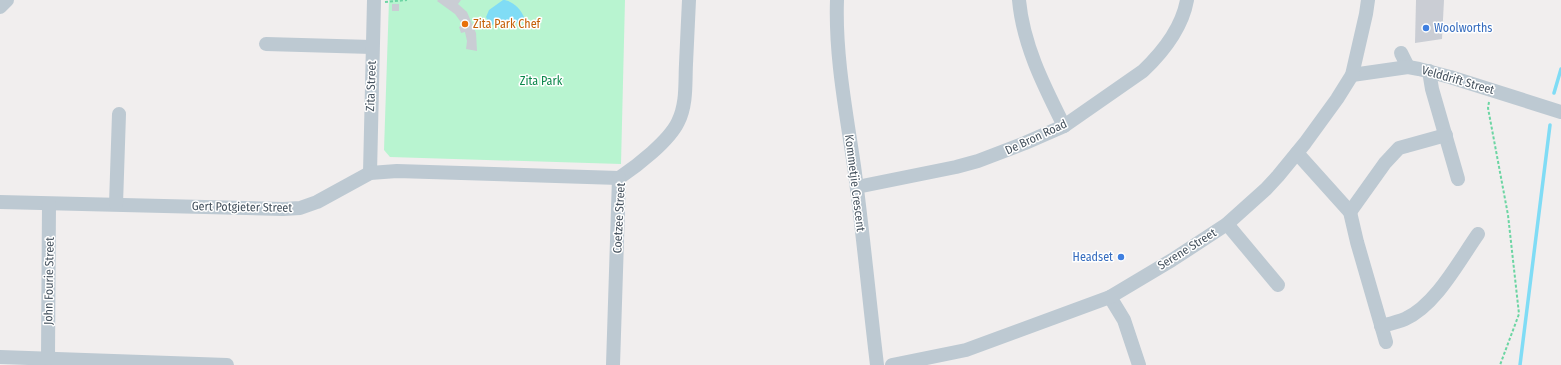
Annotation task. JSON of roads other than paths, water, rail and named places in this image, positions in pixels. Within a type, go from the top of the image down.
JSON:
[{"type":"street","points":[[0,7],[7,0]]},
{"type":"street","name":"Zita Street","points":[[370,173],[374,0]]},
{"type":"street","name":"Coetzee Street","points":[[613,365],[619,178],[632,170],[650,154],[674,129],[679,121],[685,95],[689,0]]},
{"type":"street","name":"Kommetjie Crescent","points":[[837,0],[836,18],[839,58],[877,365]]},
{"type":"street","points":[[1019,0],[1022,23],[1032,55],[1064,126]]},
{"type":"street","name":"De Bron Road","points":[[856,187],[926,174],[978,161],[1002,153],[1064,126],[1143,71],[1152,62],[1177,29],[1187,0]]},
{"type":"street","name":"Serene Street","points":[[892,365],[966,350],[1110,297],[1172,260],[1227,224],[1266,189],[1297,154],[1326,116],[1352,75],[1368,0]]},
{"type":"street","points":[[266,44],[372,47]]},
{"type":"street","points":[[1401,53],[1408,67]]},
{"type":"street","name":"Velddrift Street","points":[[1352,75],[1408,67],[1429,71],[1561,112]]},
{"type":"street","points":[[1429,71],[1432,89],[1458,179]]},
{"type":"street","points":[[116,204],[119,114]]},
{"type":"street","points":[[1350,212],[1379,171],[1399,148],[1446,135]]},
{"type":"street","points":[[1297,154],[1350,212],[1356,242],[1386,342]]},
{"type":"street","name":"Gert Potgieter Street","points":[[0,202],[266,209],[300,208],[317,202],[370,173],[397,171],[619,178]]},
{"type":"street","name":"John Fourie Street","points":[[48,358],[49,204]]},
{"type":"street","points":[[1227,224],[1278,285]]},
{"type":"street","points":[[1381,326],[1405,319],[1414,314],[1431,300],[1478,234]]},
{"type":"street","points":[[1110,297],[1124,320],[1139,365]]},
{"type":"street","points":[[0,357],[227,365]]},
{"type":"water","points":[[503,0],[513,3],[521,11],[524,17],[523,22],[518,23],[503,20],[492,25],[489,23],[486,17],[489,10]]},
{"type":"waterway","points":[[1554,93],[1561,69]]},
{"type":"waterway","points":[[1520,365],[1550,125]]},
{"type":"place","name":"Zita Park Chef","points":[[465,24]]},
{"type":"place","name":"Woolworths","points":[[1426,28]]},
{"type":"place","name":"Headset","points":[[1121,257]]},
{"type":"park label","name":"Zita Park","points":[[541,81]]}]
